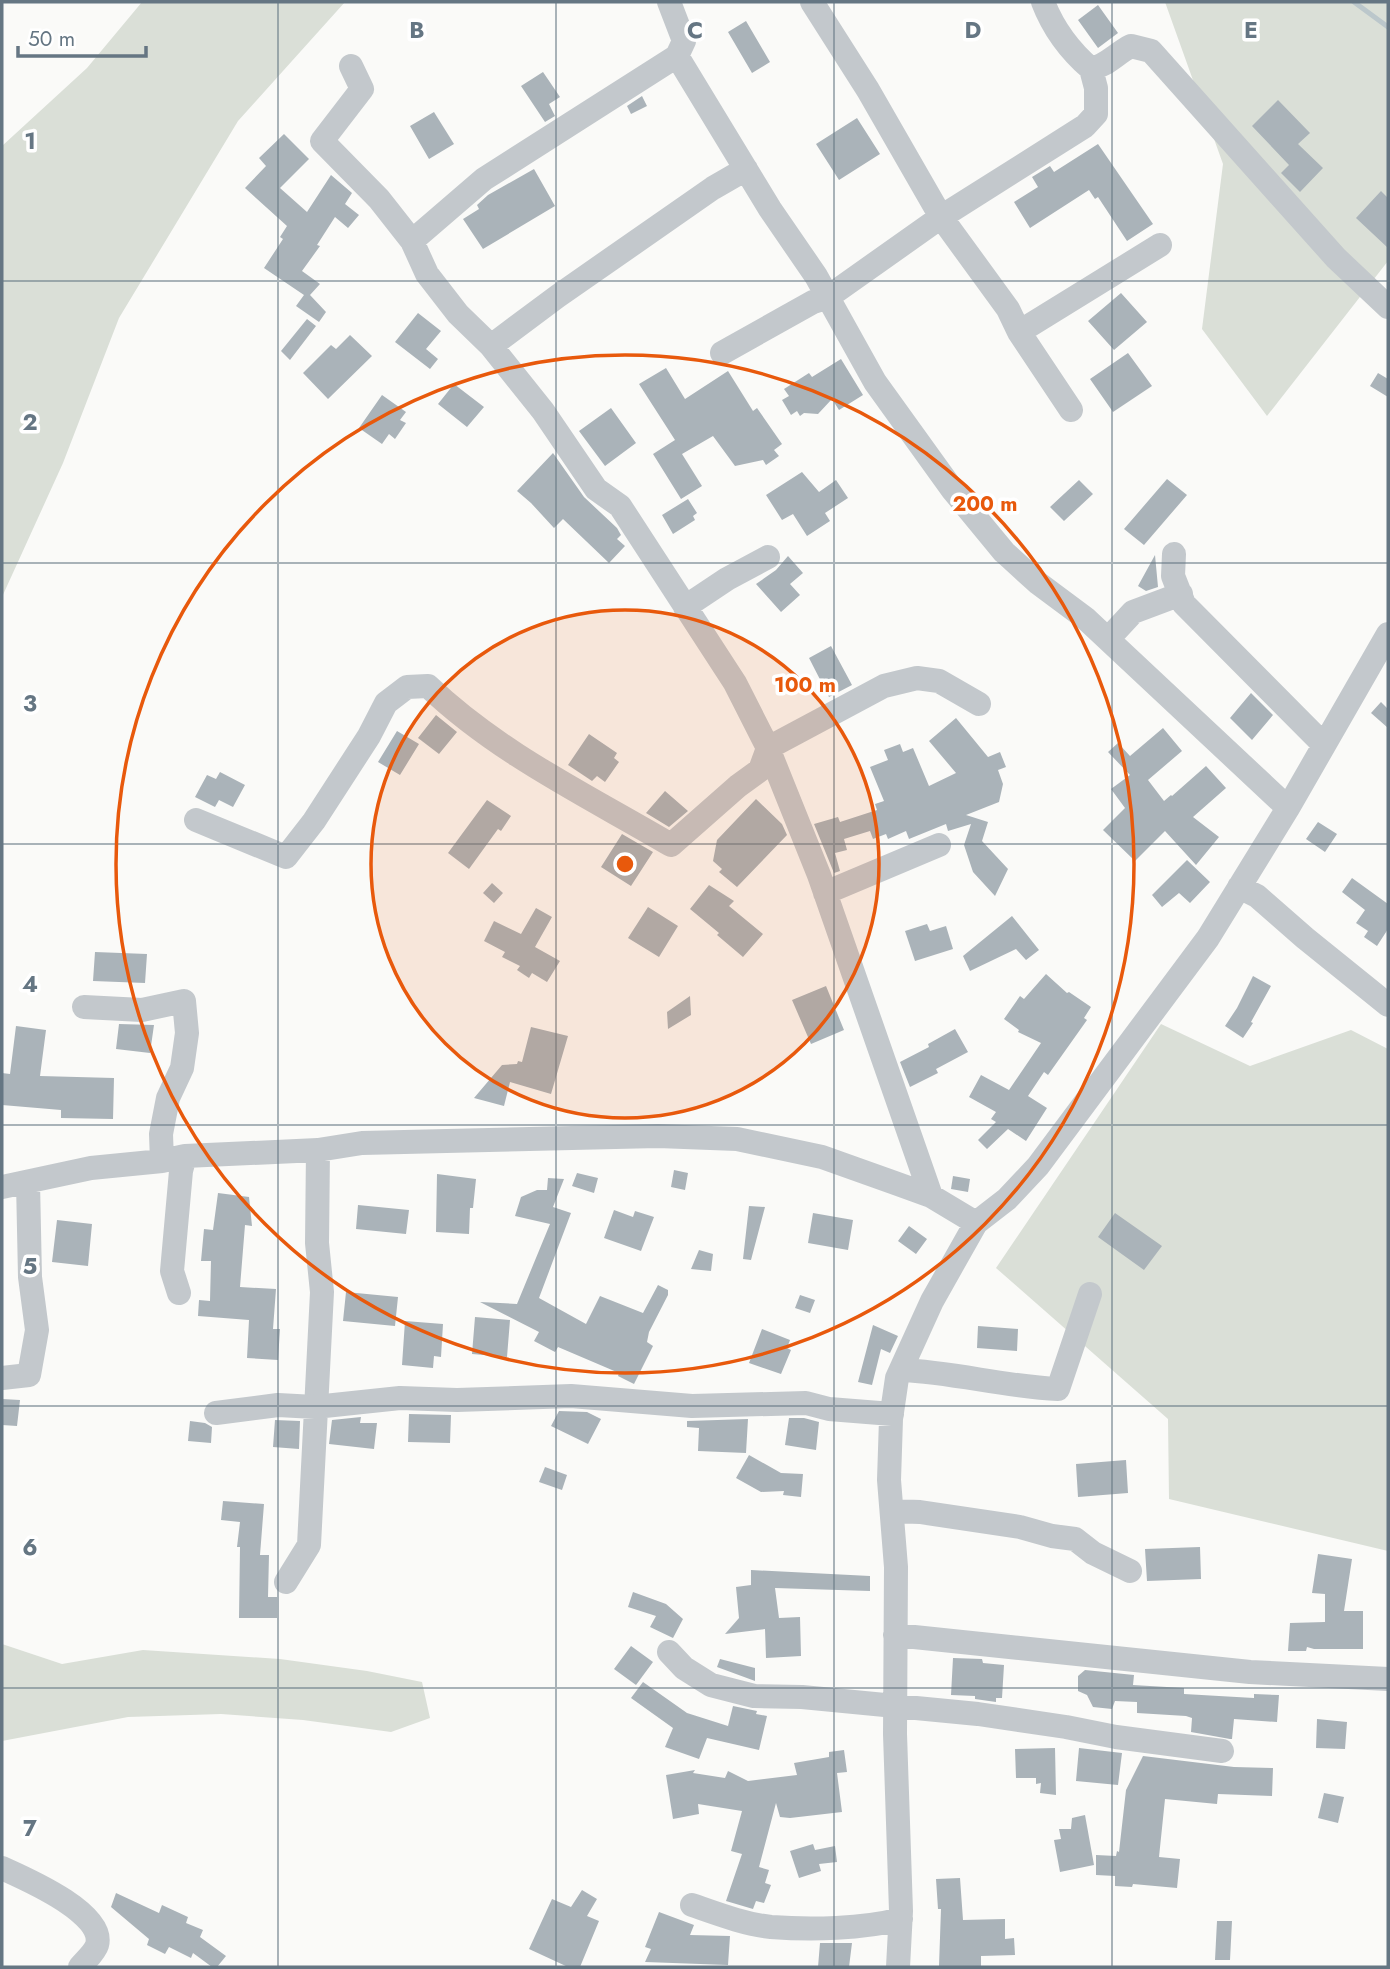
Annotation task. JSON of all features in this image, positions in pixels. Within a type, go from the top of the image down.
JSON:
[{"type":"street","points":[[412,242],[484,179],[677,56],[684,41],[669,2]]},
{"type":"street","points":[[812,2],[868,90],[941,217],[1008,309],[1019,332],[1071,410]]},
{"type":"street","points":[[722,353],[813,302],[828,297],[941,217],[1085,126],[1096,114],[1096,88],[1091,69],[1078,58],[1063,38],[1044,2]]},
{"type":"street","points":[[1091,69],[1101,67],[1131,46],[1151,51],[1336,258],[1388,307]]},
{"type":"street","points":[[677,56],[828,297],[875,382],[952,489],[1004,552],[1038,583],[1085,618],[1288,808]]},
{"type":"street","points":[[351,65],[362,89],[322,141],[379,199],[412,242],[427,274],[458,314],[491,346],[543,411],[596,489],[620,506],[735,683],[768,748],[825,893],[931,1196]]},
{"type":"street","points":[[491,346],[713,188],[746,169]]},
{"type":"street","points":[[1019,332],[1160,245]]},
{"type":"street","points":[[1174,554],[1173,576],[1184,604],[1324,746]]},
{"type":"street","points":[[685,607],[727,579],[768,557]]},
{"type":"street","points":[[1108,639],[1133,612],[1181,594]]},
{"type":"street","points":[[898,1967],[901,1919],[895,1707],[896,1567],[890,1480],[892,1414],[897,1378],[932,1301],[976,1223],[1007,1199],[1038,1166],[1208,938],[1288,808],[1388,635]]},
{"type":"street","points":[[196,820],[286,857],[335,789],[369,736],[386,703],[407,687],[428,686],[478,729],[507,749],[671,845],[760,770],[768,748],[884,686],[917,678],[939,681],[979,704]]},
{"type":"street","points":[[825,893],[939,845]]},
{"type":"street","points":[[1239,887],[1256,896],[1388,1005]]},
{"type":"street","points":[[84,1007],[142,1010],[184,1001],[187,1032],[181,1068],[168,1098],[161,1134],[181,1171],[172,1272],[179,1293]]},
{"type":"street","points":[[2,1187],[91,1168],[173,1158],[318,1150],[362,1143],[658,1136],[737,1139],[822,1157],[931,1196],[976,1223]]},
{"type":"street","points":[[286,1582],[309,1545],[322,1292],[317,1244],[318,1150]]},
{"type":"street","points":[[2,1378],[29,1376],[34,1358],[37,1330],[30,1276],[29,1182]]},
{"type":"street","points":[[901,1370],[1027,1388],[1058,1389],[1090,1294]]},
{"type":"street","points":[[216,1413],[278,1405],[315,1407],[400,1398],[457,1400],[571,1395],[692,1405],[806,1403],[829,1409],[892,1414]]},
{"type":"street","points":[[892,1511],[920,1512],[1009,1525],[1075,1539],[1093,1553],[1130,1571]]},
{"type":"street","points":[[895,1635],[1251,1672],[1388,1679]]},
{"type":"street","points":[[669,1652],[684,1668],[711,1685],[754,1696],[802,1697],[978,1714],[1222,1751]]},
{"type":"street","points":[[2,1868],[53,1893],[82,1914],[96,1931],[97,1945],[80,1967]]},
{"type":"street","points":[[692,1905],[769,1927],[875,1925],[901,1919]]},
{"type":"shaded area","points":[[142,2],[345,2],[238,121],[119,318],[63,463],[2,597],[2,146],[87,68]]},
{"type":"shaded area","points":[[1165,2],[1388,2],[1388,261],[1267,416],[1202,329],[1223,164]]},
{"type":"shaded area","points":[[1161,1024],[1250,1066],[1351,1030],[1388,1049],[1388,1551],[1169,1499],[1168,1419],[996,1268]]},
{"type":"shaded area","points":[[2,1644],[62,1664],[143,1650],[280,1659],[367,1671],[422,1682],[430,1718],[391,1732],[303,1720],[221,1714],[128,1717],[2,1741]]},
{"type":"building","points":[[1098,5],[1118,33],[1098,48],[1078,20]]},
{"type":"building","points":[[746,21],[770,62],[752,73],[728,32]]},
{"type":"building","points":[[543,72],[560,97],[549,104],[555,116],[545,122],[521,86]]},
{"type":"building","points":[[642,96],[647,106],[631,114],[627,106]]},
{"type":"building","points":[[1278,100],[1310,133],[1298,144],[1323,168],[1300,192],[1281,173],[1289,165],[1252,126]]},
{"type":"building","points":[[434,112],[454,144],[429,159],[410,126]]},
{"type":"building","points":[[857,118],[880,154],[839,180],[816,144]]},
{"type":"building","points":[[284,134],[309,159],[280,188],[307,212],[331,175],[352,193],[345,204],[359,215],[348,228],[335,217],[317,245],[320,246],[302,271],[320,284],[310,295],[326,312],[319,322],[296,306],[304,295],[264,268],[283,239],[280,237],[287,226],[245,188],[266,166],[259,158]]},
{"type":"building","points":[[1098,144],[1153,224],[1127,241],[1098,197],[1095,199],[1089,190],[1030,228],[1014,202],[1038,187],[1032,177],[1050,166],[1054,172]]},
{"type":"building","points":[[534,169],[555,206],[483,249],[463,219],[479,209],[477,205],[488,195]]},
{"type":"building","points":[[1381,191],[1388,198],[1388,248],[1356,218]]},
{"type":"building","points":[[1121,293],[1147,322],[1114,350],[1088,321]]},
{"type":"building","points":[[418,313],[441,331],[426,349],[438,359],[430,369],[395,342]]},
{"type":"building","points":[[307,319],[316,326],[290,360],[281,351]]},
{"type":"building","points":[[350,335],[372,356],[328,399],[303,373],[331,345],[336,349]]},
{"type":"building","points":[[1128,353],[1152,386],[1113,412],[1090,379]]},
{"type":"building","points":[[841,359],[863,395],[839,410],[832,399],[818,414],[804,413],[800,416],[797,411],[791,415],[782,400],[789,396],[784,389],[809,373],[812,377]]},
{"type":"building","points":[[666,368],[685,399],[728,371],[753,411],[757,408],[782,444],[774,450],[779,456],[766,465],[763,460],[735,466],[713,436],[682,454],[702,486],[681,499],[653,454],[675,440],[639,384]]},
{"type":"building","points":[[1378,373],[1388,379],[1388,397],[1370,386]]},
{"type":"building","points":[[454,384],[484,407],[467,427],[438,404]]},
{"type":"building","points":[[382,395],[406,412],[400,420],[406,423],[395,439],[389,434],[382,444],[359,428]]},
{"type":"building","points":[[611,408],[636,443],[605,466],[579,431]]},
{"type":"building","points":[[553,453],[584,497],[621,535],[617,539],[625,546],[609,563],[563,519],[554,528],[517,491]]},
{"type":"building","points":[[802,472],[819,492],[836,480],[848,498],[825,513],[830,521],[807,536],[793,514],[782,520],[766,495]]},
{"type":"building","points":[[1167,479],[1187,495],[1144,545],[1124,529]]},
{"type":"building","points":[[1079,480],[1093,494],[1064,521],[1050,507]]},
{"type":"building","points":[[688,499],[697,513],[693,516],[695,520],[673,534],[662,515]]},
{"type":"building","points":[[1155,555],[1158,587],[1146,591],[1138,586]]},
{"type":"building","points":[[788,556],[803,573],[790,584],[800,595],[781,612],[756,584],[776,570]]},
{"type":"building","points":[[831,646],[852,685],[829,697],[809,658]]},
{"type":"building","points":[[1251,693],[1273,715],[1252,740],[1230,718]]},
{"type":"building","points":[[1381,702],[1388,709],[1388,728],[1371,713]]},
{"type":"building","points":[[436,715],[457,732],[439,754],[418,738]]},
{"type":"building","points":[[956,718],[988,757],[1000,752],[1006,767],[998,770],[1003,784],[999,802],[966,815],[988,822],[982,841],[1008,869],[995,896],[973,872],[964,845],[971,824],[948,831],[946,824],[909,839],[906,831],[888,839],[886,834],[873,839],[870,831],[844,839],[847,850],[835,853],[840,871],[834,873],[814,824],[838,817],[840,822],[877,810],[875,804],[884,801],[870,767],[888,760],[884,750],[900,744],[903,752],[913,748],[929,786],[956,773],[929,741]]},
{"type":"building","points":[[1163,728],[1182,751],[1148,780],[1164,801],[1206,766],[1226,788],[1193,817],[1219,837],[1196,865],[1165,831],[1135,861],[1103,830],[1125,808],[1111,789],[1130,775],[1108,752],[1118,743],[1130,756]]},
{"type":"building","points":[[397,731],[419,744],[400,775],[378,762]]},
{"type":"building","points":[[589,734],[617,753],[614,758],[619,762],[605,782],[597,776],[592,781],[568,765]]},
{"type":"building","points":[[220,772],[245,785],[233,807],[219,800],[215,807],[195,797],[207,775],[216,779]]},
{"type":"building","points":[[665,791],[688,811],[669,827],[646,813]]},
{"type":"building","points":[[756,799],[782,824],[787,835],[737,887],[719,872],[722,869],[713,861],[717,840]]},
{"type":"building","points":[[487,800],[511,816],[501,831],[498,829],[469,869],[448,853]]},
{"type":"building","points":[[1318,822],[1337,834],[1325,852],[1306,839]]},
{"type":"building","points":[[622,834],[653,852],[631,886],[601,867]]},
{"type":"building","points":[[1187,860],[1210,882],[1190,903],[1179,893],[1162,907],[1152,895]]},
{"type":"building","points":[[1352,878],[1388,904],[1388,929],[1377,946],[1364,937],[1368,931],[1356,923],[1365,910],[1342,892]]},
{"type":"building","points":[[492,883],[503,893],[494,903],[483,893]]},
{"type":"building","points":[[709,885],[734,901],[729,906],[763,934],[743,957],[690,909]]},
{"type":"building","points":[[648,907],[678,926],[659,957],[628,938]]},
{"type":"building","points":[[536,908],[552,917],[535,947],[560,961],[547,982],[532,973],[529,978],[517,970],[520,966],[502,957],[505,952],[484,941],[494,921],[521,934]]},
{"type":"building","points":[[1012,916],[1039,950],[1026,960],[1016,949],[970,971],[963,956]]},
{"type":"building","points":[[927,924],[930,931],[946,926],[953,949],[915,961],[905,931]]},
{"type":"building","points":[[95,952],[147,954],[145,983],[93,981]]},
{"type":"building","points":[[1046,974],[1067,993],[1091,1007],[1084,1018],[1087,1020],[1048,1075],[1044,1072],[1028,1096],[1047,1108],[1026,1141],[1008,1129],[987,1149],[978,1140],[996,1122],[991,1119],[996,1112],[969,1097],[981,1075],[1009,1090],[1041,1043],[1018,1032],[1019,1030],[1004,1019],[1020,996],[1024,999]]},
{"type":"building","points":[[1253,976],[1271,986],[1243,1038],[1225,1026]]},
{"type":"building","points":[[826,986],[844,1030],[811,1044],[792,1000]]},
{"type":"building","points":[[690,996],[691,1015],[668,1029],[667,1012]]},
{"type":"building","points":[[119,1024],[154,1025],[150,1053],[116,1049]]},
{"type":"building","points":[[16,1026],[46,1030],[40,1076],[114,1078],[113,1119],[61,1118],[61,1110],[2,1105],[2,1073],[10,1074]]},
{"type":"building","points":[[531,1027],[568,1036],[551,1094],[510,1082],[504,1106],[474,1098],[502,1065],[522,1062]]},
{"type":"building","points":[[955,1029],[968,1052],[936,1069],[938,1073],[910,1087],[900,1062]]},
{"type":"building","points":[[674,1170],[688,1173],[685,1190],[671,1187]]},
{"type":"building","points":[[577,1173],[598,1178],[594,1193],[572,1186]]},
{"type":"building","points":[[437,1174],[476,1179],[473,1208],[470,1208],[469,1234],[436,1232]]},
{"type":"building","points":[[953,1176],[970,1179],[968,1192],[951,1189]]},
{"type":"building","points":[[548,1178],[564,1179],[553,1207],[571,1213],[539,1298],[586,1324],[600,1296],[643,1313],[658,1285],[668,1290],[649,1332],[647,1342],[653,1346],[634,1384],[618,1376],[619,1373],[558,1347],[555,1352],[534,1341],[539,1332],[480,1302],[517,1304],[550,1224],[515,1216],[521,1197],[537,1190],[547,1190]]},
{"type":"building","points":[[218,1193],[249,1197],[252,1226],[245,1225],[240,1287],[276,1289],[273,1329],[280,1329],[278,1360],[247,1358],[249,1320],[198,1316],[199,1300],[210,1301],[211,1261],[201,1261],[204,1229],[213,1230]]},
{"type":"building","points":[[358,1205],[409,1210],[406,1234],[356,1229]]},
{"type":"building","points":[[749,1206],[765,1207],[751,1260],[743,1259]]},
{"type":"building","points":[[614,1210],[633,1217],[635,1211],[654,1217],[641,1251],[604,1238]]},
{"type":"building","points":[[813,1213],[853,1220],[848,1250],[808,1243]]},
{"type":"building","points":[[1115,1213],[1162,1246],[1144,1270],[1098,1237]]},
{"type":"building","points":[[57,1220],[92,1224],[88,1266],[52,1262]]},
{"type":"building","points":[[909,1226],[927,1239],[916,1254],[898,1241]]},
{"type":"building","points":[[699,1250],[713,1254],[711,1271],[691,1269]]},
{"type":"building","points":[[346,1292],[398,1297],[395,1326],[343,1321]]},
{"type":"building","points":[[800,1295],[815,1300],[810,1313],[795,1308]]},
{"type":"building","points":[[475,1317],[510,1320],[507,1357],[472,1354]]},
{"type":"building","points":[[405,1321],[443,1324],[441,1357],[434,1356],[433,1368],[402,1365]]},
{"type":"building","points":[[873,1325],[898,1336],[890,1353],[881,1349],[872,1385],[858,1382]]},
{"type":"building","points":[[978,1326],[1018,1329],[1017,1351],[977,1348]]},
{"type":"building","points":[[762,1329],[790,1340],[787,1348],[791,1350],[781,1374],[749,1363]]},
{"type":"building","points":[[2,1399],[20,1400],[17,1426],[2,1425]]},
{"type":"building","points":[[559,1411],[587,1412],[601,1419],[588,1444],[551,1426]]},
{"type":"building","points":[[409,1414],[451,1415],[450,1443],[408,1442]]},
{"type":"building","points":[[361,1417],[360,1423],[377,1423],[374,1449],[329,1444],[332,1420]]},
{"type":"building","points":[[789,1418],[819,1422],[816,1450],[785,1445]]},
{"type":"building","points":[[748,1419],[746,1453],[698,1451],[699,1428],[687,1427],[687,1421]]},
{"type":"building","points":[[275,1420],[300,1421],[299,1449],[273,1447]]},
{"type":"building","points":[[190,1421],[212,1427],[211,1443],[188,1441]]},
{"type":"building","points":[[749,1455],[781,1473],[803,1474],[801,1497],[783,1495],[784,1491],[761,1492],[736,1478]]},
{"type":"building","points":[[1126,1460],[1128,1493],[1078,1497],[1076,1464]]},
{"type":"building","points":[[545,1467],[567,1475],[562,1490],[539,1482]]},
{"type":"building","points":[[223,1501],[264,1504],[260,1555],[269,1555],[268,1597],[277,1597],[277,1618],[239,1618],[240,1547],[237,1547],[240,1522],[221,1520]]},
{"type":"building","points":[[1200,1547],[1201,1579],[1147,1581],[1145,1549]]},
{"type":"building","points":[[1318,1554],[1352,1559],[1344,1611],[1363,1611],[1363,1649],[1307,1647],[1306,1651],[1288,1651],[1290,1623],[1325,1622],[1325,1594],[1312,1593]]},
{"type":"building","points":[[751,1570],[870,1576],[870,1591],[775,1588],[779,1618],[800,1617],[801,1656],[766,1658],[765,1629],[725,1634],[739,1618],[736,1587],[751,1585]]},
{"type":"building","points":[[633,1592],[666,1604],[683,1619],[673,1638],[650,1627],[656,1616],[628,1607]]},
{"type":"building","points":[[631,1646],[653,1662],[636,1685],[614,1669]]},
{"type":"building","points":[[953,1658],[982,1659],[983,1663],[1004,1665],[1002,1698],[996,1698],[996,1702],[975,1699],[975,1696],[951,1695]]},
{"type":"building","points":[[720,1659],[755,1668],[755,1681],[717,1667]]},
{"type":"building","points":[[1085,1670],[1134,1675],[1133,1685],[1184,1688],[1184,1694],[1254,1698],[1254,1694],[1279,1695],[1277,1722],[1234,1719],[1230,1739],[1191,1732],[1192,1718],[1186,1716],[1137,1713],[1137,1702],[1115,1701],[1112,1709],[1093,1707],[1087,1695],[1078,1691],[1078,1676]]},
{"type":"building","points":[[643,1682],[687,1713],[728,1726],[733,1706],[767,1716],[759,1750],[707,1738],[699,1759],[665,1747],[673,1728],[631,1698]]},
{"type":"building","points":[[1317,1719],[1347,1722],[1345,1749],[1316,1748]]},
{"type":"building","points":[[1055,1748],[1056,1795],[1040,1793],[1041,1783],[1036,1784],[1036,1778],[1016,1778],[1015,1749]]},
{"type":"building","points":[[1079,1748],[1122,1753],[1118,1785],[1076,1781]]},
{"type":"building","points":[[844,1750],[847,1772],[837,1773],[842,1812],[780,1817],[776,1803],[759,1867],[769,1870],[765,1883],[771,1885],[764,1903],[756,1901],[753,1909],[726,1901],[742,1854],[731,1851],[742,1811],[698,1804],[699,1814],[673,1819],[666,1775],[695,1770],[693,1773],[725,1778],[728,1771],[748,1781],[797,1775],[794,1763],[829,1757],[829,1752]]},
{"type":"building","points":[[1143,1756],[1234,1767],[1273,1768],[1272,1796],[1218,1794],[1217,1804],[1165,1799],[1159,1857],[1180,1859],[1177,1888],[1133,1884],[1132,1887],[1115,1886],[1115,1876],[1096,1875],[1096,1855],[1116,1856],[1117,1851],[1119,1852],[1126,1790]]},
{"type":"building","points":[[1324,1793],[1344,1797],[1338,1823],[1318,1818]]},
{"type":"building","points":[[1085,1815],[1094,1865],[1060,1872],[1054,1840],[1061,1839],[1059,1829],[1071,1829],[1072,1818]]},
{"type":"building","points":[[813,1844],[815,1850],[835,1846],[837,1862],[819,1864],[821,1871],[799,1878],[790,1851]]},
{"type":"building","points":[[960,1878],[963,1920],[1005,1919],[1005,1939],[1014,1938],[1015,1955],[981,1956],[981,1967],[939,1966],[941,1909],[938,1909],[936,1879]]},
{"type":"building","points":[[582,1890],[597,1899],[587,1916],[599,1921],[580,1967],[568,1967],[529,1949],[552,1899],[571,1907]]},
{"type":"building","points":[[116,1893],[159,1913],[162,1905],[188,1917],[186,1923],[203,1930],[200,1937],[226,1956],[217,1967],[212,1967],[193,1953],[191,1958],[169,1947],[165,1954],[147,1945],[149,1939],[111,1907]]},
{"type":"building","points":[[659,1912],[694,1925],[690,1935],[730,1936],[728,1965],[645,1962],[651,1949],[645,1947]]},
{"type":"building","points":[[1217,1921],[1232,1921],[1230,1960],[1215,1960]]},
{"type":"building","points":[[820,1943],[852,1943],[849,1967],[818,1967]]},
{"type":"waterway","points":[[1354,2],[1388,27]]}]
